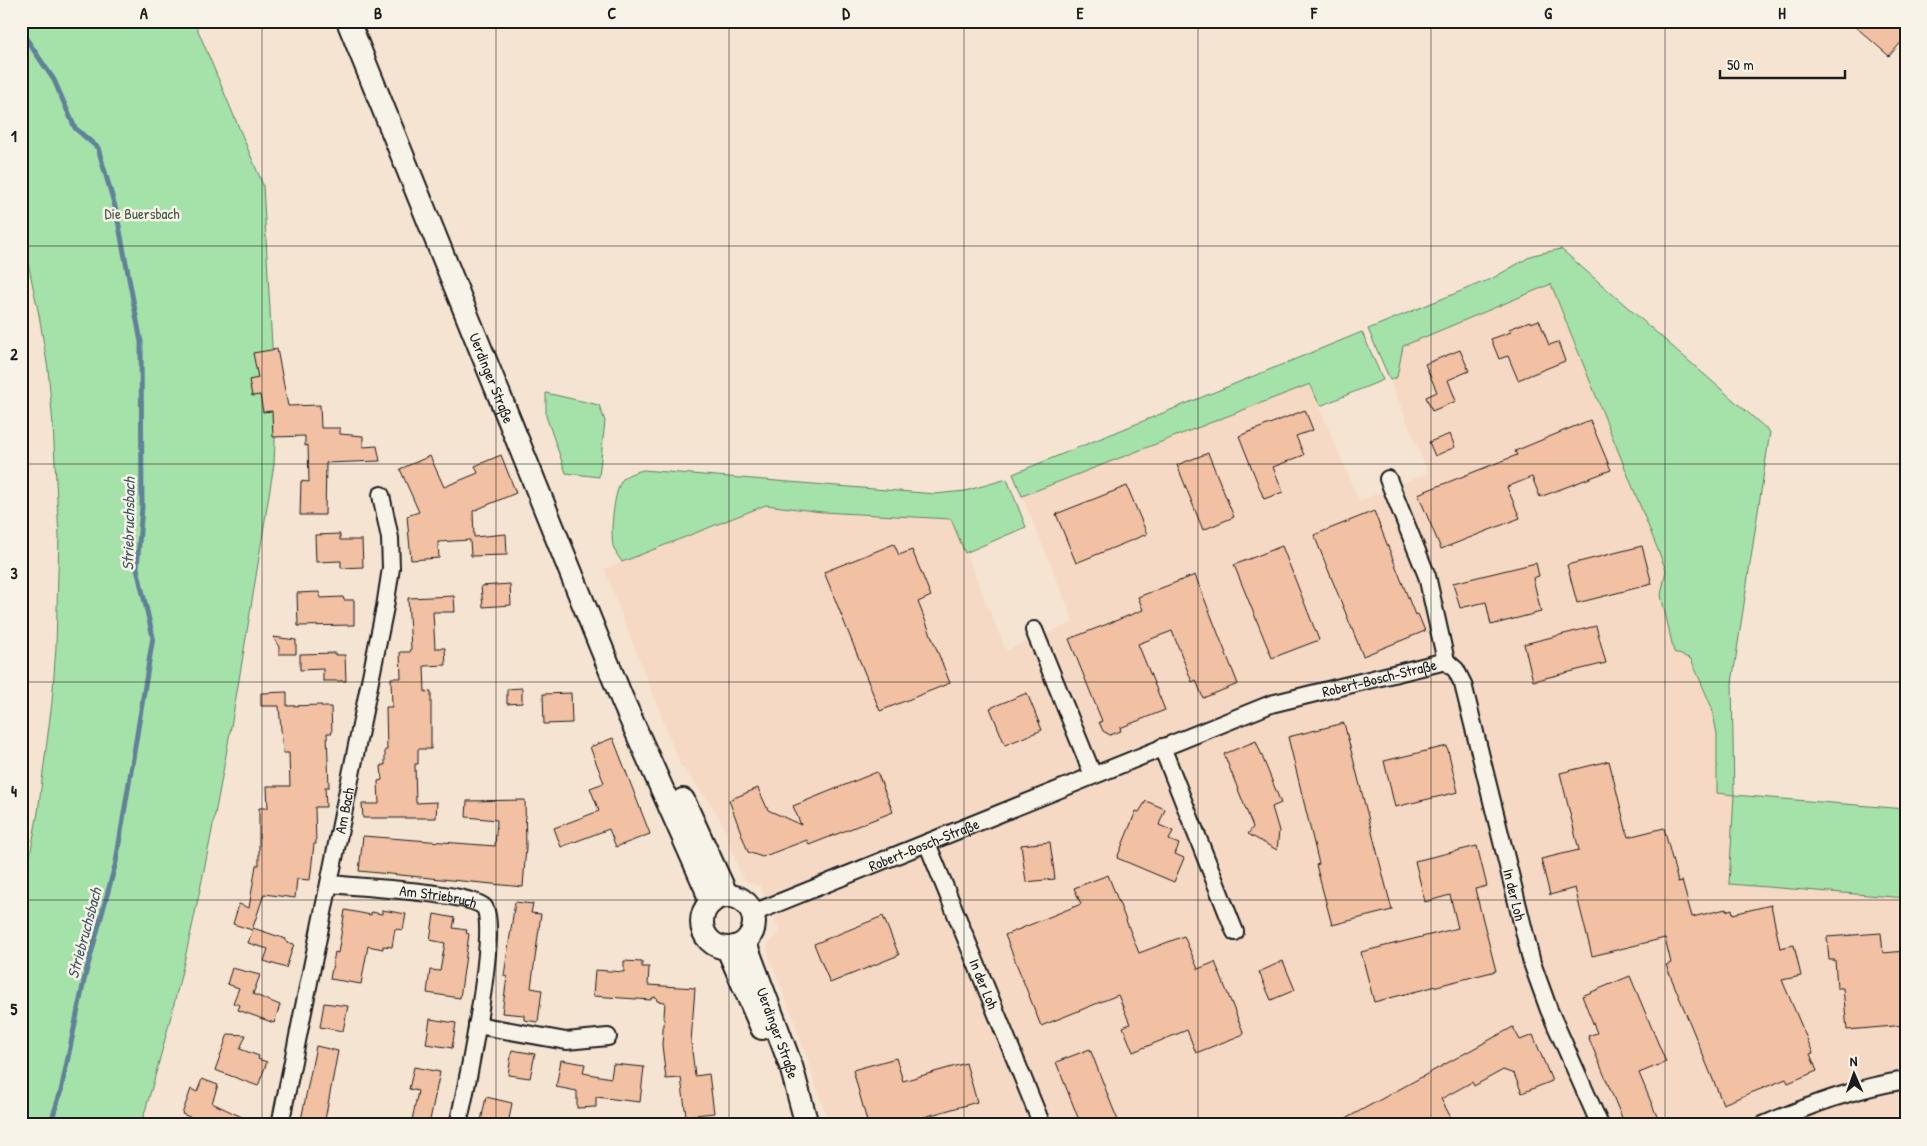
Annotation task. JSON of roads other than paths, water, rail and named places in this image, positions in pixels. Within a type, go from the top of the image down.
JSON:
[{"type":"street","name":"Uerdinger Straße","points":[[348,21],[622,699],[719,899]]},
{"type":"street","name":"Robert-Bosch-Straße","points":[[753,913],[1271,704],[1446,661],[1427,576],[1388,480]]},
{"type":"street","name":"Am Bach","points":[[280,1125],[330,884],[391,568],[390,538],[381,495]]},
{"type":"street","points":[[1034,630],[1093,775]]},
{"type":"street","name":"In der Loh","points":[[1446,661],[1456,670],[1463,684],[1532,963],[1549,1010],[1600,1125]]},
{"type":"street","points":[[1162,747],[1235,932]]},
{"type":"street","name":"In der Loh","points":[[921,846],[1042,1125]]},
{"type":"street","name":"Am Striebruch","points":[[330,884],[461,898],[484,908],[489,916],[490,928],[477,1025],[458,1125]]},
{"type":"street","points":[[719,899],[742,900],[753,913],[754,929],[736,946],[713,944],[704,932],[702,917],[719,899]]},
{"type":"street","name":"Uerdinger Straße","points":[[736,946],[768,1042],[791,1125]]},
{"type":"street","name":"Uerdinger Straße","points":[[736,946],[791,1066],[807,1125]]},
{"type":"street","points":[[477,1025],[566,1041],[608,1037]]},
{"type":"street","points":[[1763,1125],[1828,1098],[1867,1086],[1906,1080]]},
{"type":"waterway","name":"Striebruchsbach","points":[[21,31],[54,80],[75,128],[98,148],[116,210],[141,342],[142,507],[137,568],[153,637],[116,862],[85,976],[61,1091],[50,1125]]},
{"type":"park label","name":"Die Buersbach","points":[[142,213]]}]
